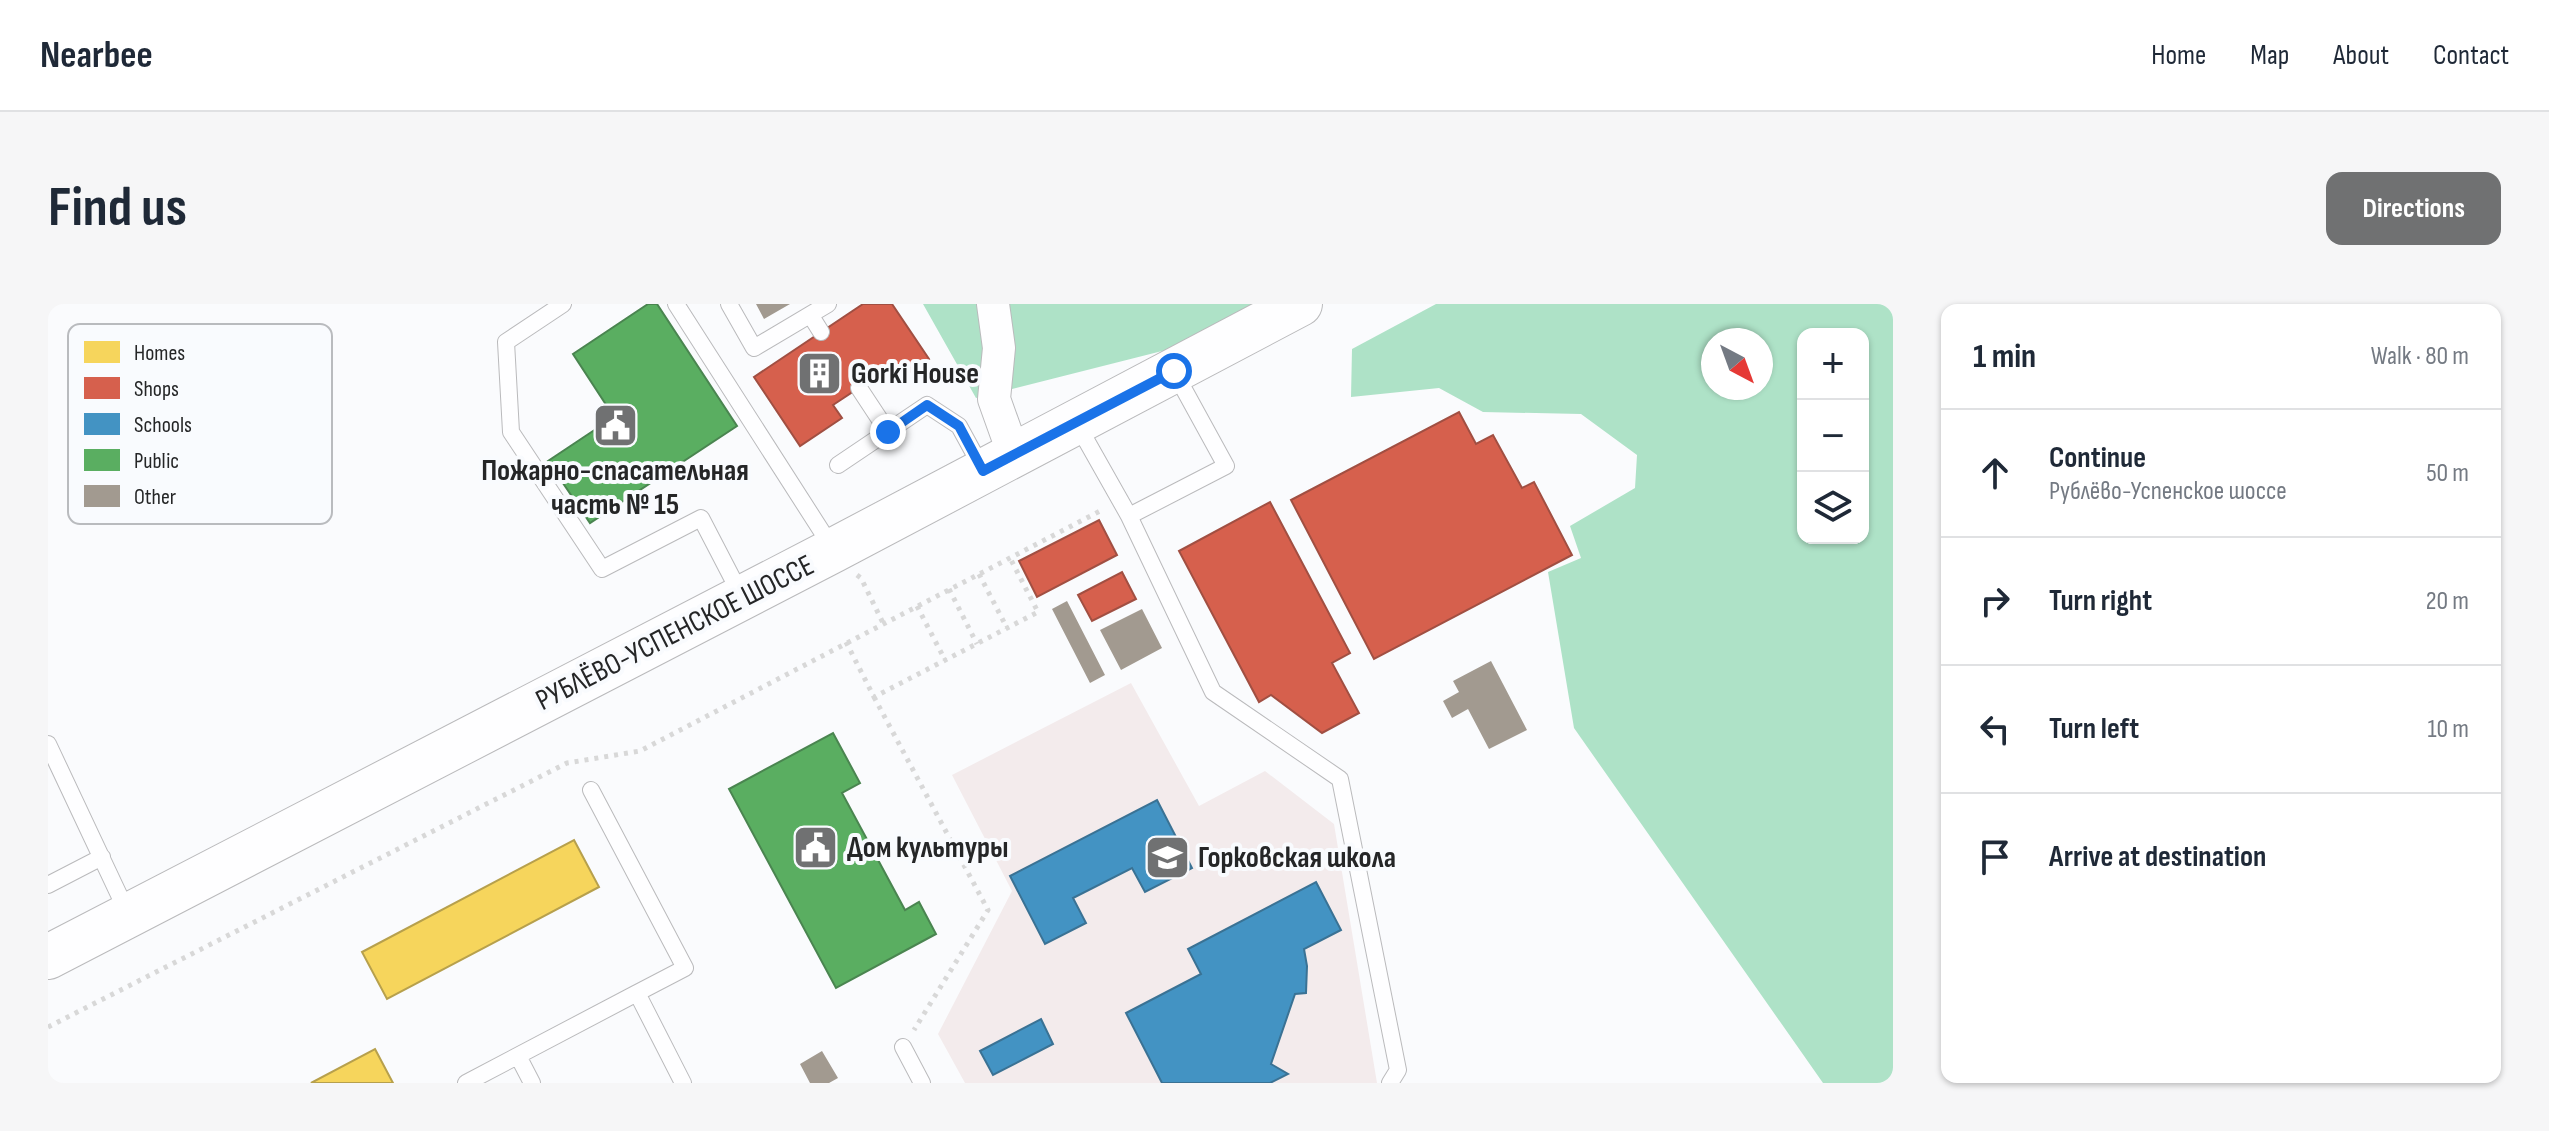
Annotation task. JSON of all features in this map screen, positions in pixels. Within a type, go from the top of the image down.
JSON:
[{"type":"main road","name":"РУБЛЁВО-УСПЕНСКОЕ ШОССЕ","points":[[48,957],[743,598],[844,561],[999,463],[1300,304]]},
{"type":"street","points":[[993,304],[999,348],[994,399],[999,463]]},
{"type":"lane","points":[[563,304],[506,342],[511,432],[602,569],[701,518],[743,598]]},
{"type":"lane","points":[[676,304],[844,561]]},
{"type":"lane","points":[[729,304],[754,348],[828,304]]},
{"type":"lane","points":[[811,316],[821,332]]},
{"type":"lane","points":[[1129,516],[1226,466],[1174,371]]},
{"type":"lane","points":[[859,388],[888,432]]},
{"type":"lane","points":[[838,465],[927,405],[959,426],[999,463]]},
{"type":"lane","points":[[1076,422],[1129,516],[1213,692],[1340,779],[1398,1070],[1390,1083]]},
{"type":"lane","points":[[48,744],[129,915]]},
{"type":"lane","points":[[466,1083],[685,968],[591,790]]},
{"type":"lane","points":[[48,885],[102,857]]},
{"type":"lane","points":[[637,993],[683,1083]]},
{"type":"lane","points":[[903,1047],[922,1083]]},
{"type":"lane","points":[[518,1056],[532,1083]]},
{"type":"path","points":[[48,1027],[567,763],[640,751],[1121,501]]},
{"type":"path","points":[[874,697],[1038,612],[1010,558]]},
{"type":"path","points":[[844,561],[861,578],[883,623]]},
{"type":"path","points":[[979,574],[1007,628]]},
{"type":"path","points":[[949,589],[977,644]]},
{"type":"path","points":[[917,606],[945,660]]},
{"type":"path","points":[[846,642],[988,910],[903,1047]]},
{"type":"shaded area","name":"Горковская школа","points":[[1131,683],[1199,806],[1265,771],[1334,824],[1377,1083],[965,1083],[938,1034],[1012,891],[952,775]]},
{"type":"green space","points":[[923,304],[1257,304],[1174,348],[976,398]]},
{"type":"green space","points":[[1436,304],[1893,304],[1893,1083],[1823,1083],[1574,728],[1548,572],[1581,558],[1570,526],[1635,488],[1637,455],[1581,414],[1483,412],[1439,388],[1351,397],[1352,349]]},
{"type":"building: Homes","points":[[574,840],[599,887],[387,999],[362,952]]},
{"type":"building: Homes","points":[[375,1049],[393,1083],[311,1083]]},
{"type":"building: Shops","name":"Gorki House","points":[[863,304],[892,304],[929,359],[894,383],[886,370],[833,405],[842,418],[800,446],[754,377]]},
{"type":"building: Shops","points":[[1459,412],[1476,444],[1493,435],[1522,488],[1534,482],[1572,555],[1374,659],[1291,500]]},
{"type":"building: Shops","points":[[1270,502],[1350,653],[1332,663],[1359,713],[1322,733],[1271,695],[1259,702],[1179,551]]},
{"type":"building: Shops","points":[[1099,520],[1117,555],[1037,597],[1019,561]]},
{"type":"building: Shops","points":[[1122,572],[1136,599],[1092,621],[1078,595]]},
{"type":"building: Schools","points":[[1157,800],[1192,868],[1145,892],[1132,868],[1073,898],[1086,923],[1045,944],[1010,876]]},
{"type":"building: Schools","points":[[1316,882],[1341,930],[1304,949],[1306,993],[1295,994],[1271,1064],[1288,1074],[1270,1083],[1162,1083],[1126,1013],[1201,974],[1188,949]]},
{"type":"building: Schools","points":[[1041,1019],[1053,1044],[993,1075],[980,1051]]},
{"type":"building: Public","points":[[648,304],[657,304],[737,426],[590,523],[548,461],[614,417],[573,354]]},
{"type":"building: Public","name":"Дом культуры","points":[[833,733],[860,783],[842,793],[905,910],[919,902],[936,934],[836,988],[729,789]]},
{"type":"building: Other","points":[[756,304],[790,304],[764,319]]},
{"type":"building: Other","points":[[1067,601],[1105,675],[1090,683],[1052,609]]},
{"type":"building: Other","points":[[1142,609],[1162,648],[1121,670],[1100,630]]},
{"type":"building: Other","points":[[1491,661],[1527,730],[1489,749],[1468,709],[1452,718],[1443,701],[1459,692],[1453,681]]},
{"type":"building: Other","points":[[822,1051],[838,1078],[829,1083],[810,1083],[800,1064]]},
{"type":"place","name":"Gorki House","points":[[820,374]]},
{"type":"place","name":"Пожарно-спасательная часть № 15","points":[[615,425]]},
{"type":"place","name":"Дом культуры","points":[[816,848]]},
{"type":"place","name":"Горковская школа","points":[[1167,858]]},
{"type":"route","points":[[888,432],[927,405],[959,426],[983,471],[1174,371]]}]
